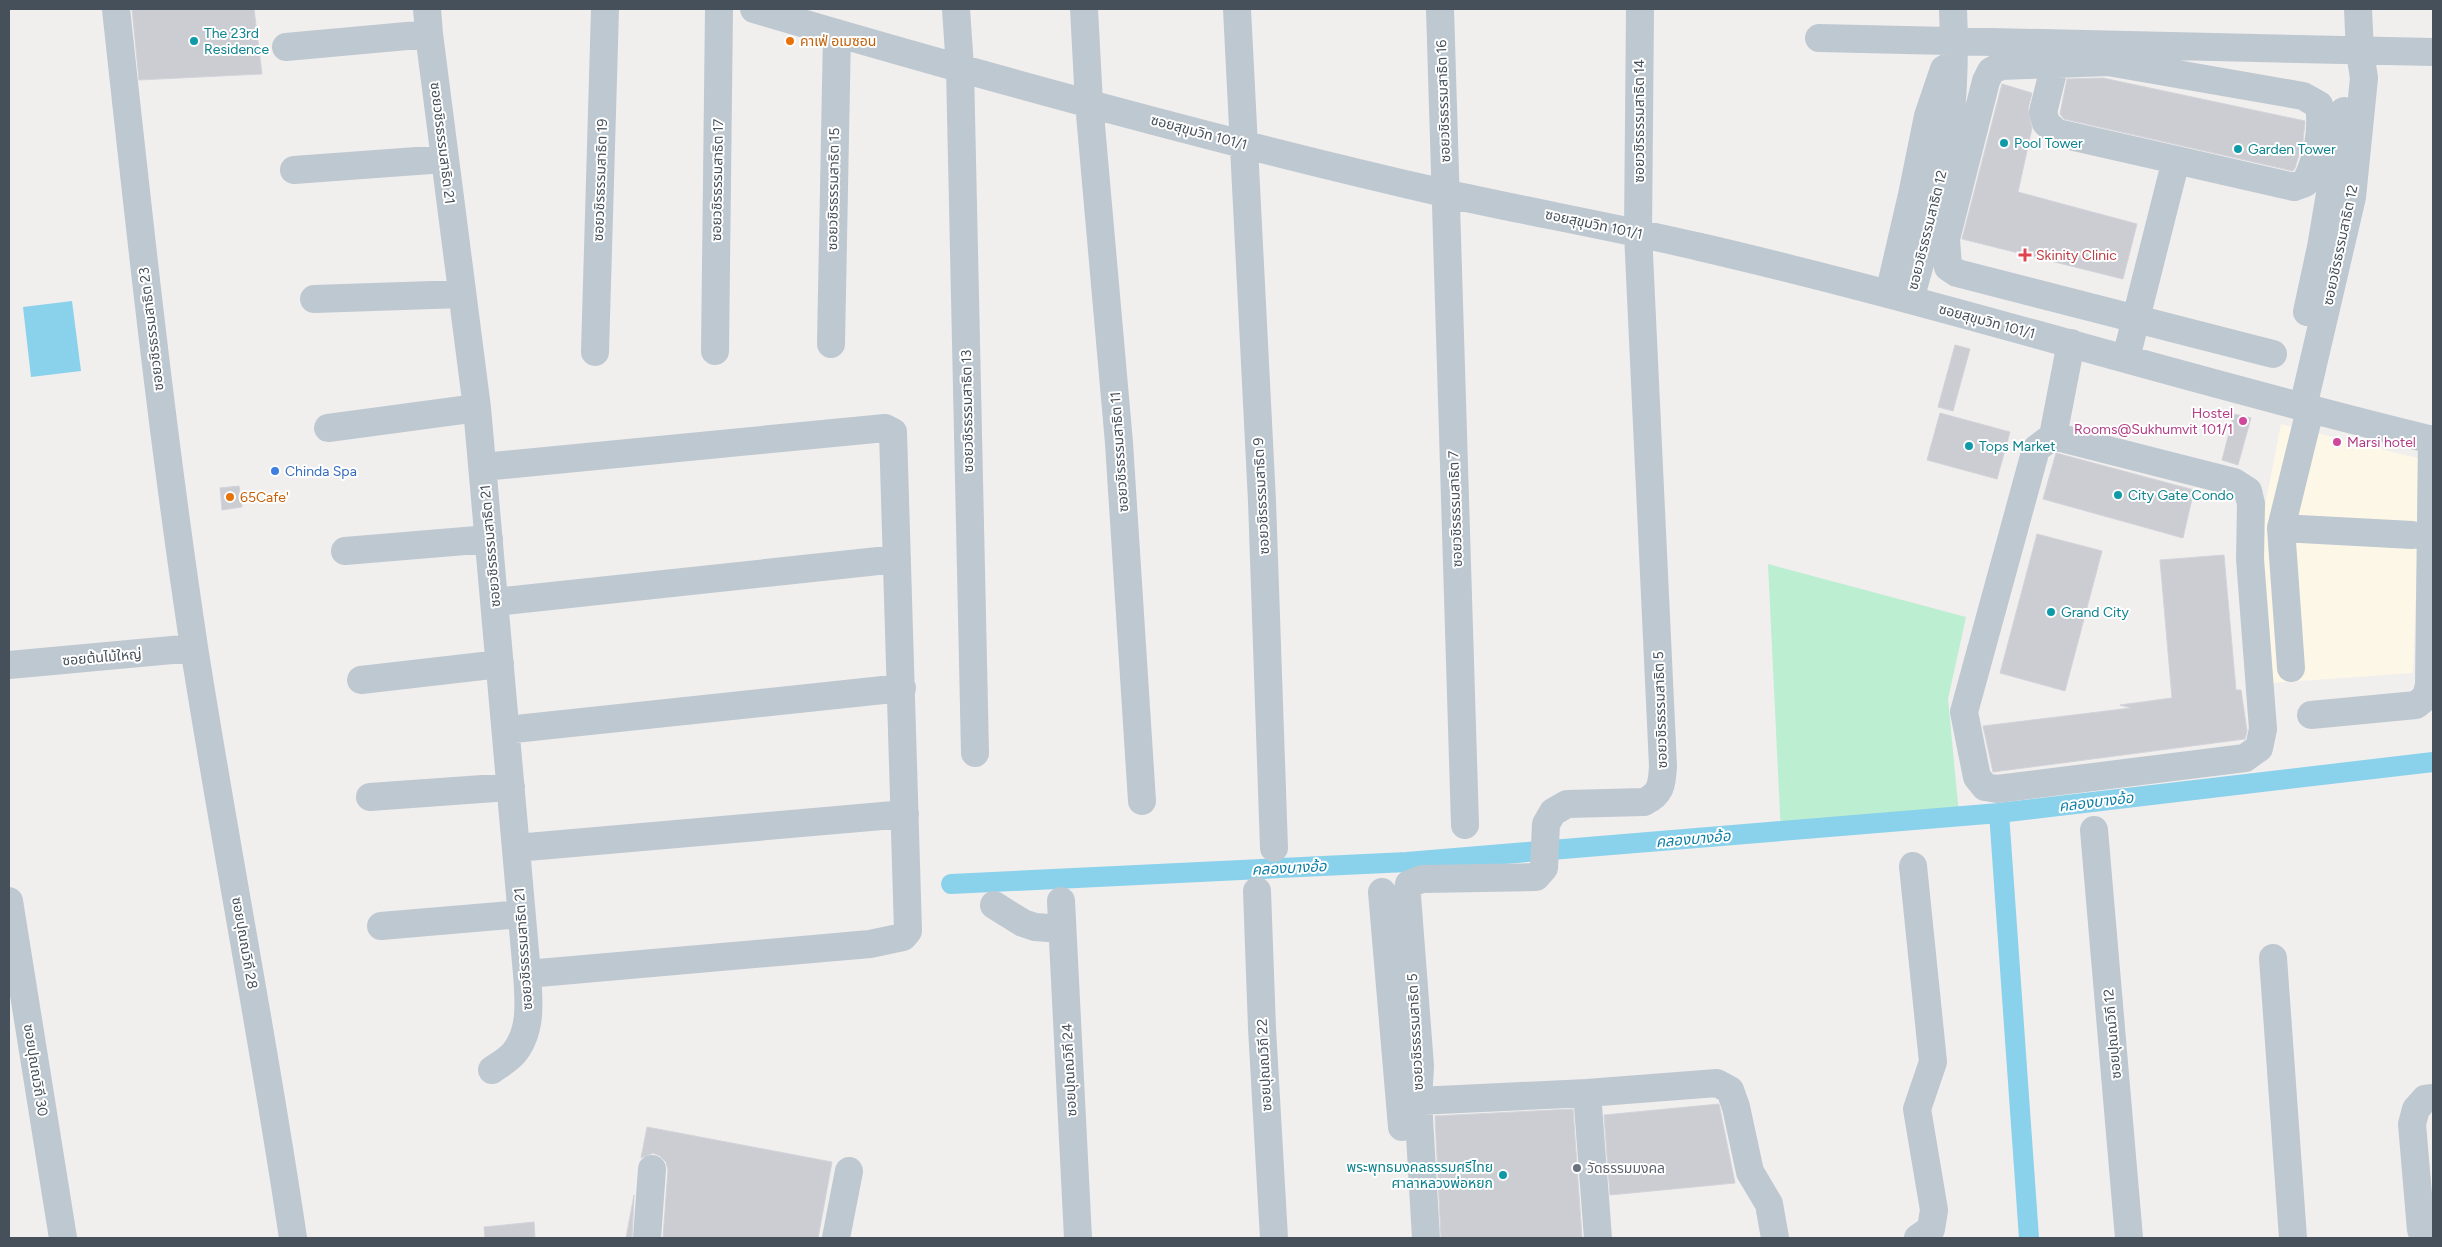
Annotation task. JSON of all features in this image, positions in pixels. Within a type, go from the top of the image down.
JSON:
[{"type":"street","name":"ซอยวชิรธรรมสาธิต 23","points":[[116,9],[154,362],[194,648]]},
{"type":"street","name":"ซอยวชิรธรรมสาธิต 19","points":[[595,352],[605,9]]},
{"type":"street","name":"ซอยวชิรธรรมสาธิต 17","points":[[715,351],[719,9]]},
{"type":"street","name":"ซอยสุขุมวิท 101/1","points":[[754,9],[830,24],[960,68],[1243,144],[1446,193],[1638,234],[1899,297],[2300,406],[2433,439]]},
{"type":"street","name":"ซอยวชิรธรรมสาธิต 13","points":[[956,9],[960,68],[975,754]]},
{"type":"street","name":"ซอยวชิรธรรมสาธิต 11","points":[[1084,9],[1089,103],[1119,443],[1142,801]]},
{"type":"street","name":"ซอยวชิรธรรมสาธิต 9","points":[[1237,9],[1262,501],[1274,848]]},
{"type":"street","name":"ซอยวชิรธรรมสาธิต 16","points":[[1440,9],[1446,193]]},
{"type":"street","name":"ซอยวชิรธรรมสาธิต 14","points":[[1638,234],[1640,9]]},
{"type":"street","name":"ซอยวชิรธรรมสาธิต 12","points":[[1899,297],[1936,206],[1948,141],[1955,40],[1953,9]]},
{"type":"street","name":"ซอยวชิรธรรมสาธิต 12","points":[[2291,668],[2280,528],[2300,406],[2352,197],[2364,78],[2360,52],[2358,9]]},
{"type":"street","points":[[286,47],[428,22]]},
{"type":"street","name":"ซอยวชิรธรรมสาธิต 21","points":[[428,22],[483,466],[529,1006],[523,1039],[512,1055],[492,1070]]},
{"type":"street","name":"ซอยวชิรธรรมสาธิต 15","points":[[830,24],[831,344]]},
{"type":"street","points":[[1819,38],[1955,40],[2360,52],[2433,52]]},
{"type":"street","points":[[2055,64],[2043,112],[2046,123],[2057,133],[2294,187],[2305,183],[2311,173],[2322,122],[2319,105],[2303,96],[2108,62],[2001,66],[1991,71],[1986,81],[1946,239],[1948,267],[1957,272],[2273,354]]},
{"type":"street","points":[[294,170],[444,159]]},
{"type":"street","points":[[2126,358],[2176,160]]},
{"type":"street","name":"ซอยวชิรธรรมสาธิต 7","points":[[1446,193],[1465,825]]},
{"type":"street","name":"ซอยวชิรธรรมสาธิต 5","points":[[1426,1238],[1418,1101],[1420,1066],[1407,896],[1408,884],[1422,878],[1536,877],[1544,868],[1546,824],[1553,812],[1567,804],[1644,802],[1656,796],[1662,785],[1663,766],[1638,234]]},
{"type":"street","points":[[314,300],[462,294]]},
{"type":"street","points":[[2053,436],[2234,482],[2248,491],[2251,504],[2250,559],[2263,729],[2259,748],[2245,758],[1997,789],[1985,787],[1977,777],[1964,712],[2036,449],[2053,436],[2071,343]]},
{"type":"street","points":[[328,428],[477,408]]},
{"type":"street","points":[[483,466],[885,428],[893,432],[908,931],[903,937],[870,944],[527,974]]},
{"type":"street","points":[[2310,715],[2416,705],[2426,697],[2429,685],[2433,439]]},
{"type":"street","points":[[2280,528],[2412,535]]},
{"type":"street","points":[[345,551],[489,539]]},
{"type":"street","points":[[494,602],[897,559]]},
{"type":"street","name":"ซอยต้นไม้ใหญ่","points":[[9,665],[194,648]]},
{"type":"street","name":"ซอยปุณณวิถี 28","points":[[194,648],[272,1096],[293,1238]]},
{"type":"street","points":[[361,680],[500,664]]},
{"type":"street","points":[[506,730],[902,688]]},
{"type":"street","points":[[370,797],[510,787]]},
{"type":"street","points":[[516,848],[905,814]]},
{"type":"street","name":"ซอยปุณณวิถี 12","points":[[2094,830],[2129,1238]]},
{"type":"street","points":[[1913,866],[1933,1062],[1917,1109],[1934,1210],[1931,1229],[1918,1238]]},
{"type":"street","name":"ซอยปุณณวิถี 22","points":[[1257,891],[1262,1028],[1274,1238]]},
{"type":"street","points":[[1382,892],[1412,1238]]},
{"type":"street","name":"ซอยปุณณวิถี 30","points":[[9,901],[63,1238]]},
{"type":"street","name":"ซอยปุณณวิถี 24","points":[[1061,901],[1078,1238]]},
{"type":"street","points":[[994,905],[1023,923],[1036,927],[1062,929]]},
{"type":"street","points":[[381,926],[521,914]]},
{"type":"street","points":[[2273,958],[2293,1238]]},
{"type":"street","points":[[1418,1101],[1588,1093],[1717,1083],[1730,1090],[1736,1107],[1750,1172],[1769,1204],[1775,1238]]},
{"type":"street","points":[[1588,1093],[1598,1238]]},
{"type":"street","points":[[2427,1238],[2421,1230],[2412,1124],[2416,1109],[2425,1098],[2433,1098]]},
{"type":"street","points":[[647,1238],[652,1169]]},
{"type":"street","points":[[836,1238],[849,1171]]},
{"type":"shaded area","name":"Marsi hotel","points":[[2281,424],[2421,459],[2413,673],[2272,683],[2261,525]]},
{"type":"green space","points":[[1768,564],[1966,617],[1948,699],[1960,825],[1781,835]]},
{"type":"water","points":[[72,301],[81,371],[31,377],[23,307]]},
{"type":"building","name":"The 23rd Residence","points":[[132,9],[254,9],[262,74],[139,80]]},
{"type":"building","name":"Garden Tower","points":[[2103,78],[2305,121],[2303,141],[2295,168],[2293,171],[2064,119],[2060,114],[2067,79]]},
{"type":"building","name":"Pool Tower","points":[[2002,84],[2032,93],[2028,109],[2032,128],[2018,192],[2137,224],[2123,279],[1962,239]]},
{"type":"building","points":[[1955,345],[1970,349],[1953,411],[1938,407]]},
{"type":"building","name":"Tops Market","points":[[1940,413],[2010,432],[1997,479],[1927,460]]},
{"type":"building","name":"Hostel Rooms@Sukhumvit 101/1","points":[[2234,414],[2251,418],[2238,465],[2222,460]]},
{"type":"building","name":"City Gate Condo","points":[[2056,453],[2194,490],[2183,538],[2043,499]]},
{"type":"building","name":"65Cafe'","points":[[239,486],[242,507],[222,510],[220,488]]},
{"type":"building","name":"Grand City","points":[[2037,534],[2102,551],[2065,691],[2000,673]]},
{"type":"building","points":[[2224,555],[2236,690],[2241,690],[2247,731],[2245,739],[1993,772],[1983,726],[2131,708],[2120,705],[2172,698],[2160,560]]},
{"type":"building","points":[[1719,1104],[1735,1183],[1610,1195],[1604,1115]]},
{"type":"building","name":"พระพุทธมงคลธรรมศรีไทย ศาลาหลวงพ่อหยก","points":[[1573,1109],[1582,1238],[1441,1238],[1435,1116]]},
{"type":"building","points":[[647,1127],[832,1162],[818,1238],[663,1238],[668,1170],[666,1162],[660,1156],[653,1153],[641,1158]]},
{"type":"building","points":[[634,1195],[632,1238],[626,1238]]},
{"type":"building","points":[[534,1222],[535,1238],[485,1238],[484,1227]]},
{"type":"waterway","name":"คลองบางอ้อ","points":[[951,884],[1407,862],[1999,813],[2433,762]]},
{"type":"waterway","points":[[1999,813],[2029,1238]]},
{"type":"place","name":"The 23rd Residence","points":[[194,41]]},
{"type":"place","name":"คาเฟ่ อเมซอน","points":[[790,41]]},
{"type":"place","name":"Pool Tower","points":[[2004,143]]},
{"type":"place","name":"Garden Tower","points":[[2238,149]]},
{"type":"place","name":"Skinity Clinic","points":[[2025,255]]},
{"type":"place","name":"Hostel Rooms@Sukhumvit 101/1","points":[[2243,421]]},
{"type":"place","name":"Marsi hotel","points":[[2337,442]]},
{"type":"place","name":"Tops Market","points":[[1969,446]]},
{"type":"place","name":"Chinda Spa","points":[[275,471]]},
{"type":"place","name":"City Gate Condo","points":[[2118,495]]},
{"type":"place","name":"65Cafe'","points":[[230,497]]},
{"type":"place","name":"Grand City","points":[[2051,612]]},
{"type":"place","name":"วัดธรรมมงคล","points":[[1577,1168]]},
{"type":"place","name":"พระพุทธมงคลธรรมศรีไทย ศาลาหลวงพ่อหยก","points":[[1503,1175]]}]
